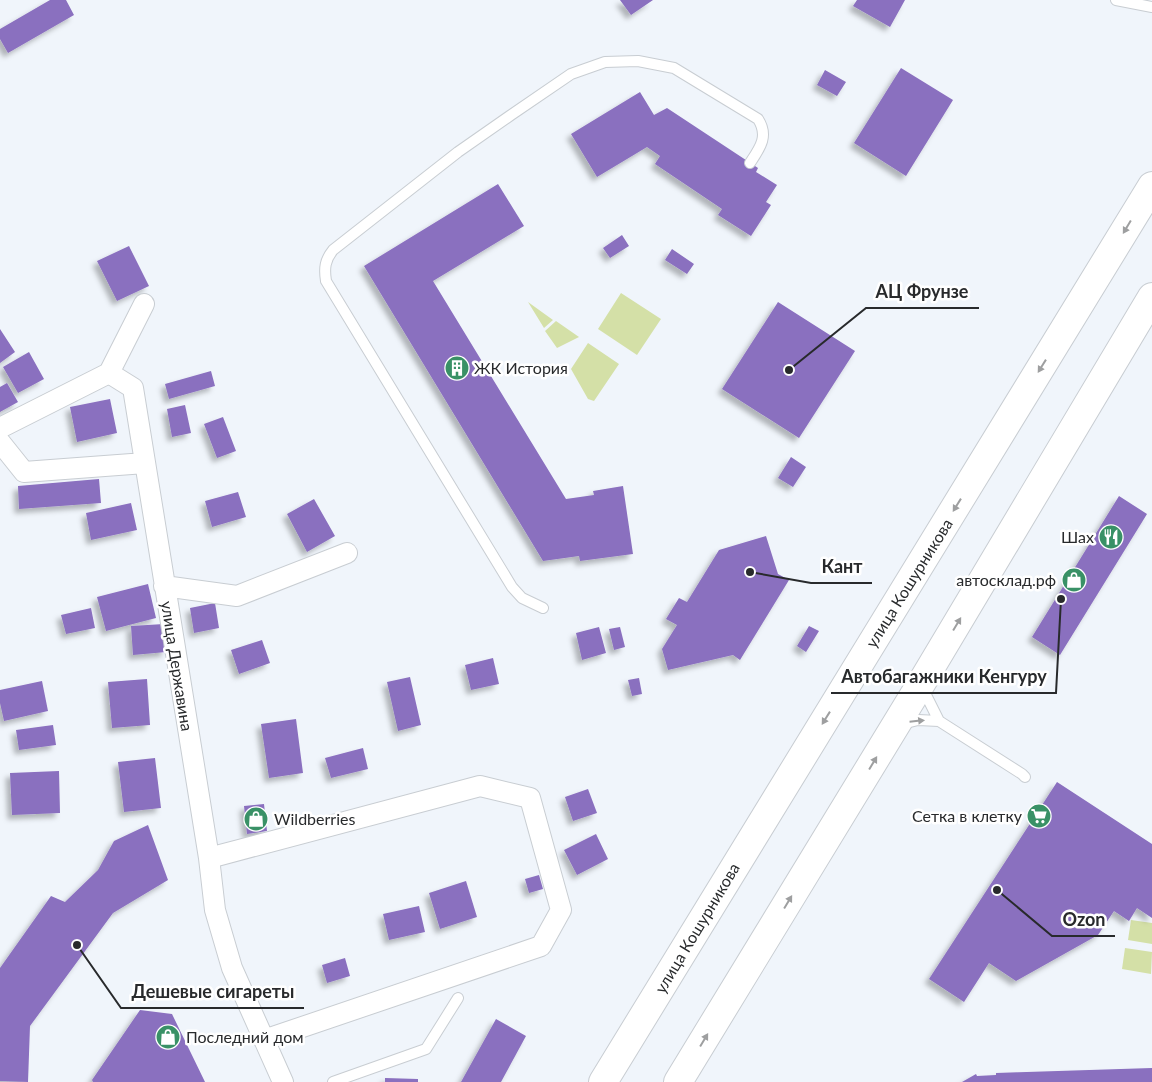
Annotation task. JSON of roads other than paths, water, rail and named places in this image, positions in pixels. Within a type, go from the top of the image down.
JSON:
[{"type":"main road","name":"улица Кошурникова","points":[[603,1082],[1152,186]]},
{"type":"main road","points":[[678,1082],[921,684],[1152,297]]},
{"type":"street","points":[[0,428],[108,373],[144,304]]},
{"type":"street","name":"улица Державина","points":[[108,373],[133,388],[209,858],[215,910],[232,968],[282,1082]]},
{"type":"street","points":[[0,442],[24,472],[145,463]]},
{"type":"street","points":[[164,586],[237,596],[347,553]]},
{"type":"street","points":[[209,858],[480,786],[530,798],[561,910],[541,946],[264,1040]]},
{"type":"lane","points":[[1116,0],[1146,4]]},
{"type":"lane","points":[[543,608],[522,598],[512,588],[326,281],[324,269],[326,259],[333,250],[458,152],[571,74],[605,62],[638,61],[674,68],[758,119],[764,140],[750,163]]},
{"type":"lane","points":[[921,684],[939,720],[1022,774],[1025,778]]},
{"type":"lane","points":[[896,725],[918,720],[939,720]]},
{"type":"lane","points":[[333,1082],[426,1049],[458,998]]},
{"type":"place","name":"ЖК История","points":[[457,368]]},
{"type":"place","name":"АЦ Фрунзе","points":[[789,370]]},
{"type":"place","name":"Шах","points":[[1111,537]]},
{"type":"place","name":"Кант","points":[[750,572]]},
{"type":"place","name":"автосклад.рф","points":[[1074,580]]},
{"type":"place","name":"Автобагажники Кенгуру","points":[[1061,599]]},
{"type":"place","name":"Сетка в клетку","points":[[1039,816]]},
{"type":"place","name":"Wildberries","points":[[256,819]]},
{"type":"place","name":"Ozon","points":[[997,890]]},
{"type":"place","name":"Дешевые сигареты","points":[[77,945]]},
{"type":"place","name":"Последний дом","points":[[168,1037]]}]
